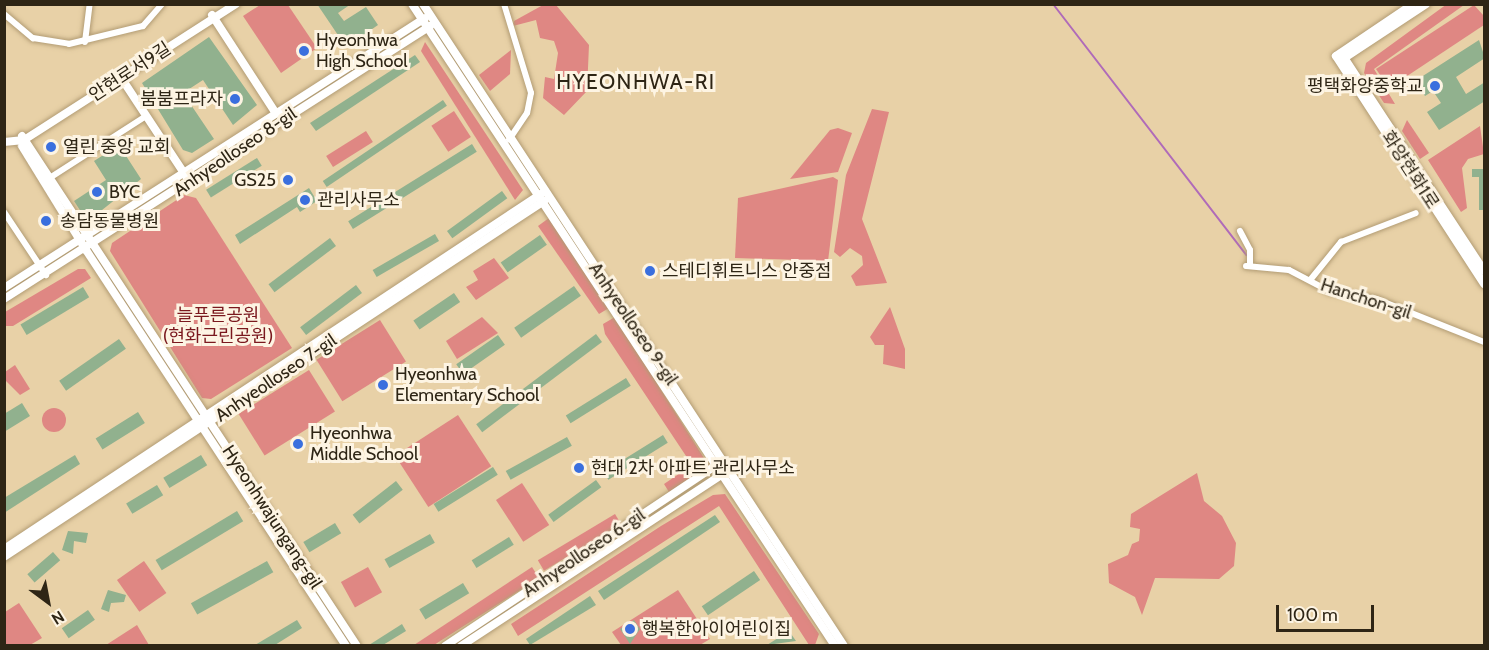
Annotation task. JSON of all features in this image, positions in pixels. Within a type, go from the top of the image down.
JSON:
[{"type":"street","points":[[86,42],[90,4]]},
{"type":"street","points":[[4,14],[44,43],[86,42],[143,26],[162,4]]},
{"type":"street","name":"안현로서9길","points":[[213,17],[226,4]]},
{"type":"street","name":"안현로서9길","points":[[21,139],[236,4]]},
{"type":"street","points":[[412,4],[435,22],[543,197],[715,466],[725,472]]},
{"type":"street","points":[[423,4],[428,28],[508,141]]},
{"type":"street","points":[[504,4],[531,93],[527,113],[508,141]]},
{"type":"street","points":[[1340,57],[1413,4]]},
{"type":"street","points":[[1340,57],[1426,4]]},
{"type":"street","name":"Anhyeolloseo 8-gil","points":[[213,17],[275,112]]},
{"type":"street","name":"Anhyeolloseo 8-gil","points":[[4,288],[426,17]]},
{"type":"street","name":"Anhyeolloseo 8-gil","points":[[4,299],[89,248],[435,22]]},
{"type":"street","name":"화양현화1로","points":[[1340,57],[1485,271]]},
{"type":"street","name":"화양현화1로","points":[[1340,57],[1485,284]]},
{"type":"street","points":[[121,77],[190,182]]},
{"type":"street","points":[[47,180],[146,116]]},
{"type":"street","points":[[4,140],[21,139]]},
{"type":"street","name":"Hyeonhwajungang-gil","points":[[21,139],[83,239],[211,422],[357,645]]},
{"type":"street","name":"Anhyeolloseo 7-gil","points":[[4,549],[204,413],[543,197]]},
{"type":"street","name":"Anhyeolloseo 7-gil","points":[[4,557],[211,422],[543,197]]},
{"type":"street","name":"Anhyeolloseo 9-gil","points":[[543,197],[723,461],[725,472],[841,645]]},
{"type":"street","points":[[4,212],[46,275]]},
{"type":"street","points":[[1311,279],[1341,242],[1416,213]]},
{"type":"street","name":"Hanchon-gil","points":[[1240,231],[1250,249],[1248,266],[1289,270],[1311,279],[1329,291],[1376,299],[1485,342]]},
{"type":"street","points":[[89,248],[195,419],[346,645]]},
{"type":"street","name":"Anhyeolloseo 6-gil","points":[[445,645],[723,461]]},
{"type":"street","name":"Anhyeolloseo 6-gil","points":[[461,645],[725,472]]},
{"type":"green space","points":[[1447,4],[1464,5],[1374,69],[1395,104],[1384,103],[1364,73],[1366,63]]},
{"type":"green space","points":[[260,5],[288,5],[317,48],[281,73],[243,16]]},
{"type":"green space","points":[[543,5],[556,5],[589,45],[587,91],[564,115],[543,98],[545,77],[554,79],[558,53],[554,41],[540,38],[536,20],[513,26],[514,21]]},
{"type":"green space","points":[[1474,5],[1484,16],[1484,25],[1389,88],[1376,69]]},
{"type":"green space","points":[[425,42],[523,190],[515,200],[421,51]]},
{"type":"green space","points":[[511,50],[510,74],[490,91],[479,75]]},
{"type":"green space","points":[[872,109],[889,112],[862,219],[887,283],[856,286],[851,276],[863,265],[862,256],[850,248],[840,257],[834,252],[846,175]]},
{"type":"green space","points":[[454,111],[471,137],[448,152],[431,126]]},
{"type":"green space","points":[[1407,120],[1429,153],[1420,159],[1402,131]]},
{"type":"green space","points":[[1480,126],[1484,154],[1468,159],[1462,168],[1467,208],[1461,212],[1428,160]]},
{"type":"green space","points":[[838,128],[852,133],[838,172],[790,179],[830,130]]},
{"type":"green space","points":[[366,131],[373,142],[333,167],[326,156]]},
{"type":"green space","points":[[833,177],[838,180],[828,261],[735,258],[738,198]]},
{"type":"green space","name":"늘푸른공원 (현화근린공원)","points":[[184,195],[196,198],[292,348],[211,399],[202,398],[110,251],[112,243]]},
{"type":"green space","points":[[549,218],[609,308],[599,314],[538,226]]},
{"type":"green space","points":[[494,258],[509,278],[476,300],[466,287],[478,280],[473,271]]},
{"type":"green space","points":[[78,269],[85,269],[91,278],[13,326],[5,326],[5,312]]},
{"type":"green space","points":[[890,307],[905,349],[905,369],[883,364],[884,345],[875,345],[870,337]]},
{"type":"green space","points":[[482,317],[498,333],[457,359],[446,341]]},
{"type":"green space","points":[[615,317],[704,458],[697,462],[702,470],[669,492],[664,484],[692,465],[605,334],[603,324]]},
{"type":"green space","points":[[380,320],[406,362],[342,401],[316,360]]},
{"type":"green space","points":[[15,365],[30,389],[20,395],[5,380],[5,372]]},
{"type":"green space","points":[[309,370],[335,412],[265,456],[239,414]]},
{"type":"green space","points":[[54,408],[59,409],[65,415],[65,425],[59,431],[54,432],[49,431],[43,425],[42,420],[43,415],[49,409]]},
{"type":"green space","points":[[458,415],[491,466],[428,507],[395,456]]},
{"type":"green space","points":[[1197,473],[1204,501],[1222,516],[1236,543],[1234,566],[1219,579],[1155,578],[1142,615],[1135,597],[1109,583],[1108,564],[1128,555],[1132,544],[1139,541],[1140,529],[1130,527],[1131,514]]},
{"type":"green space","points":[[522,483],[549,525],[523,542],[496,500]]},
{"type":"green space","points":[[725,494],[819,634],[815,645],[809,645],[719,506],[518,636],[511,624],[661,526],[713,495]]},
{"type":"green space","points":[[615,514],[621,524],[544,571],[538,560]]},
{"type":"green space","points":[[144,561],[166,593],[139,612],[117,580]]},
{"type":"green space","points":[[368,567],[382,592],[355,607],[341,582]]},
{"type":"green space","points":[[532,567],[539,578],[434,645],[414,645]]},
{"type":"green space","points":[[678,590],[710,639],[700,645],[621,645],[612,632]]},
{"type":"green space","points":[[19,603],[42,638],[30,645],[5,645],[5,612]]},
{"type":"green space","points":[[137,625],[149,645],[106,645]]},
{"type":"building","points":[[317,4],[351,4],[338,13],[344,21],[366,7],[378,25],[346,47]]},
{"type":"building","name":"붐붐프라자","points":[[209,37],[257,105],[233,125],[203,80],[183,93],[214,139],[192,153],[183,150],[142,83]]},
{"type":"building","name":"평택화양중학교","points":[[1479,40],[1485,58],[1456,77],[1466,94],[1485,82],[1485,101],[1439,130],[1427,112],[1441,103],[1433,91],[1425,96],[1415,81]]},
{"type":"building","points":[[415,55],[420,62],[316,131],[310,123]]},
{"type":"building","points":[[443,100],[447,106],[327,187],[323,181]]},
{"type":"building","points":[[472,144],[477,152],[353,229],[348,221]]},
{"type":"building","points":[[119,145],[141,179],[92,218],[83,215],[74,201],[106,180],[94,161]]},
{"type":"building","points":[[257,158],[262,166],[211,197],[206,190]]},
{"type":"building","points":[[1472,169],[1485,169],[1485,210],[1479,210],[1479,177],[1472,177]]},
{"type":"building","points":[[309,188],[317,201],[300,212],[297,207],[240,244],[235,235]]},
{"type":"building","points":[[502,191],[507,198],[452,238],[447,231]]},
{"type":"building","points":[[435,234],[439,241],[377,277],[373,270]]},
{"type":"building","points":[[540,235],[547,245],[508,272],[501,263]]},
{"type":"building","points":[[330,238],[336,246],[275,292],[269,284]]},
{"type":"building","points":[[356,285],[362,293],[306,335],[300,327]]},
{"type":"building","points":[[574,286],[581,296],[521,338],[514,328]]},
{"type":"building","points":[[83,287],[89,297],[27,335],[20,325]]},
{"type":"building","points":[[454,293],[460,302],[420,330],[413,320]]},
{"type":"building","points":[[596,334],[602,342],[482,432],[476,424]]},
{"type":"building","points":[[498,335],[505,345],[463,374],[456,364]]},
{"type":"building","points":[[119,339],[126,349],[66,391],[59,381]]},
{"type":"building","points":[[626,378],[631,386],[571,423],[566,416]]},
{"type":"building","points":[[22,403],[30,416],[4,432],[4,414]]},
{"type":"building","points":[[138,412],[145,423],[102,450],[96,438]]},
{"type":"building","points":[[663,435],[668,443],[608,480],[604,472]]},
{"type":"building","points":[[567,437],[572,446],[511,480],[506,471]]},
{"type":"building","points":[[75,455],[80,464],[4,513],[4,498]]},
{"type":"building","points":[[201,455],[207,465],[169,488],[163,478]]},
{"type":"building","points":[[493,467],[498,475],[438,512],[434,504]]},
{"type":"building","points":[[596,480],[601,487],[554,522],[548,515]]},
{"type":"building","points":[[396,481],[403,490],[359,524],[353,515]]},
{"type":"building","points":[[157,485],[163,495],[132,514],[126,504]]},
{"type":"building","points":[[237,511],[243,521],[162,570],[156,560]]},
{"type":"building","points":[[715,515],[720,522],[604,600],[598,591]]},
{"type":"building","points":[[335,523],[341,533],[309,552],[303,542]]},
{"type":"building","points":[[68,531],[88,533],[86,543],[74,541],[73,554],[62,550]]},
{"type":"building","points":[[430,534],[435,543],[389,568],[385,559]]},
{"type":"building","points":[[509,537],[514,545],[476,568],[472,560]]},
{"type":"building","points":[[53,552],[60,560],[35,583],[27,574]]},
{"type":"building","points":[[267,561],[273,572],[197,615],[191,603]]},
{"type":"building","points":[[754,571],[760,580],[708,615],[702,606]]},
{"type":"building","points":[[463,583],[469,593],[425,620],[419,609]]},
{"type":"building","points":[[108,590],[126,595],[124,602],[111,603],[109,612],[101,609]]},
{"type":"building","points":[[590,596],[596,605],[530,645],[526,639]]},
{"type":"building","points":[[88,610],[95,620],[69,638],[62,628]]},
{"type":"building","points":[[297,620],[302,628],[275,645],[255,645]]},
{"type":"building","name":"행복한아이어린이집","points":[[634,620],[640,629],[630,644],[620,629]]},
{"type":"building","points":[[402,624],[406,631],[383,645],[369,645]]},
{"type":"building","points":[[789,631],[796,641],[767,645]]},
{"type":"waterway","points":[[1053,4],[1246,255]]},
{"type":"place","name":"Hyeonhwa High School","points":[[304,51]]},
{"type":"place","name":"평택화양중학교","points":[[1435,86]]},
{"type":"place","name":"붐붐프라자","points":[[235,99]]},
{"type":"place","name":"열린 중앙 교회","points":[[51,147]]},
{"type":"place","name":"GS25","points":[[288,180]]},
{"type":"place","name":"BYC","points":[[97,192]]},
{"type":"place","name":"관리사무소","points":[[305,200]]},
{"type":"place","name":"송담동물병원","points":[[46,221]]},
{"type":"place","name":"스테디휘트니스 안중점","points":[[650,271]]},
{"type":"place","name":"Hyeonhwa Elementary School","points":[[383,385]]},
{"type":"place","name":"Hyeonhwa Middle School","points":[[298,444]]},
{"type":"place","name":"현대 2차 아파트 관리사무소","points":[[579,468]]},
{"type":"place","name":"행복한아이어린이집","points":[[630,629]]},
{"type":"district","name":"HYEONHWA-RI","points":[[636,82]]}]
